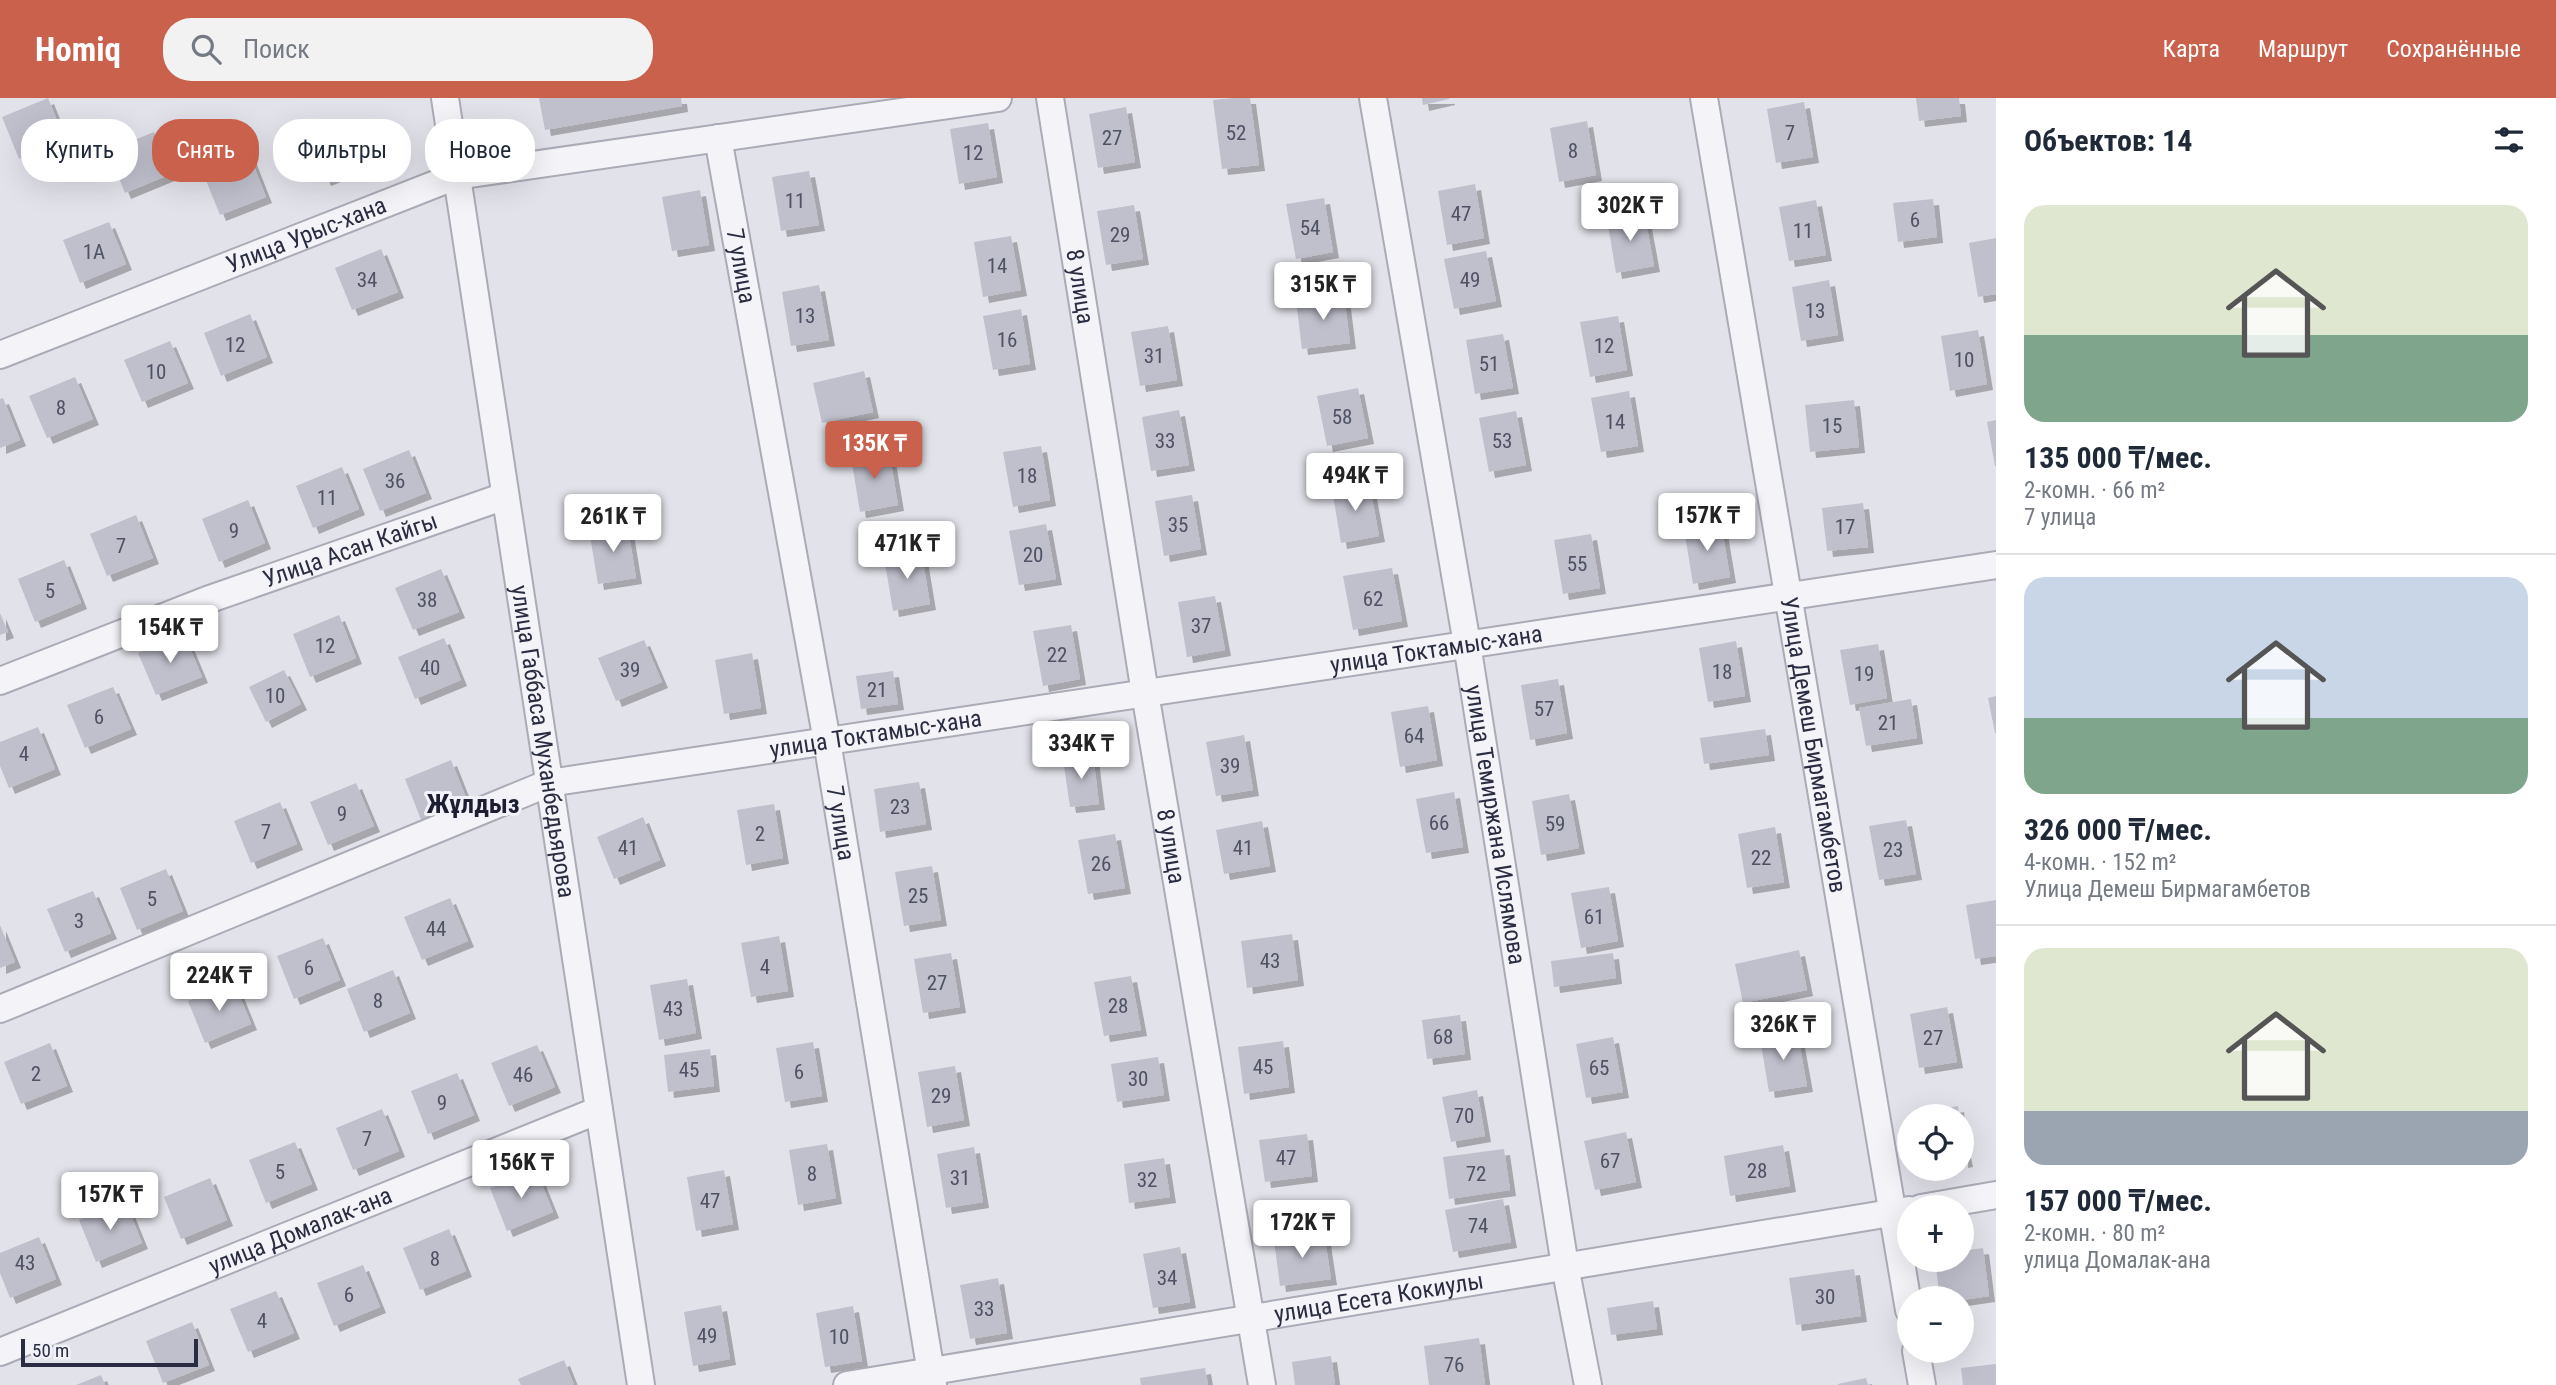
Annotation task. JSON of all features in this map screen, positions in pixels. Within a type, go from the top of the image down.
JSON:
[{"type":"street","name":"улица Габбаса Муханбедьярова","points":[[445,98],[448,119]]},
{"type":"street","name":"Улица Урыс-хана","points":[[535,165],[998,98]]},
{"type":"street","name":"8 улица","points":[[1050,98],[1145,693],[1262,1385]]},
{"type":"street","name":"улица Темиржана Ислямова","points":[[1373,98],[1467,644],[1565,1266],[1588,1385]]},
{"type":"street","name":"Улица Демеш Бирмагамбетов","points":[[1704,98],[1787,596],[1898,1195]]},
{"type":"street","name":"7 улица","points":[[718,138],[827,741],[932,1378]]},
{"type":"street","name":"Улица Урыс-хана","points":[[0,355],[441,182]]},
{"type":"street","name":"улица Габбаса Муханбедьярова","points":[[457,182],[641,1385]]},
{"type":"street","name":"Улица Асан Кайгы","points":[[0,681],[207,600],[505,496]]},
{"type":"street","name":"улица Токтамыс-хана","points":[[0,1009],[550,783],[1996,565]]},
{"type":"street","name":"улица Домалак-ана","points":[[0,1352],[599,1110]]},
{"type":"street","points":[[1974,1199],[1996,1195]]},
{"type":"street","name":"улица Есета Кокиулы","points":[[847,1385],[932,1378],[1250,1318],[1897,1212]]},
{"type":"street","points":[[1918,1363],[1922,1385]]},
{"type":"building","points":[[48,98],[56,119],[21,119],[19,159],[2,117]]},
{"type":"building","points":[[539,98],[681,98],[682,106],[545,130]]},
{"type":"building","points":[[1250,98],[1259,165],[1222,169],[1213,100]]},
{"type":"building","points":[[1422,98],[1449,98],[1449,99],[1423,105]]},
{"type":"building","points":[[1916,98],[1959,98],[1961,116],[1919,121]]},
{"type":"building","points":[[1804,102],[1813,157],[1776,163],[1767,109]]},
{"type":"building","points":[[1126,107],[1135,162],[1098,168],[1089,114]]},
{"type":"building","points":[[1587,121],[1596,175],[1559,182],[1550,128]]},
{"type":"building","points":[[988,123],[997,177],[959,184],[950,129]]},
{"type":"building","points":[[152,133],[152,182],[125,193],[121,182],[138,182],[138,139]]},
{"type":"building","points":[[809,171],[819,225],[781,231],[772,177]]},
{"type":"building","points":[[259,179],[266,197],[220,215],[207,182],[259,182]]},
{"type":"building","points":[[1475,184],[1484,238],[1447,245],[1438,191]]},
{"type":"building","points":[[700,190],[709,245],[672,251],[662,197]]},
{"type":"building","points":[[1324,198],[1333,252],[1296,259],[1286,204]]},
{"type":"building","points":[[1933,199],[1937,237],[1898,242],[1893,203]]},
{"type":"building","points":[[1816,200],[1826,255],[1789,261],[1779,207]]},
{"type":"building","points":[[1134,205],[1143,259],[1106,265],[1097,211]]},
{"type":"building","points":[[1644,212],[1654,266],[1616,273],[1607,219]]},
{"type":"building","points":[[109,222],[126,264],[80,283],[63,240]]},
{"type":"building","points":[[1011,236],[1021,290],[983,297],[974,242]]},
{"type":"building","points":[[1996,238],[1996,294],[1978,297],[1969,243]]},
{"type":"building","points":[[381,249],[398,292],[352,310],[335,268]]},
{"type":"building","points":[[1486,251],[1496,301],[1454,309],[1444,259]]},
{"type":"building","points":[[1829,280],[1838,335],[1801,341],[1792,287]]},
{"type":"building","points":[[819,285],[829,340],[791,346],[782,292]]},
{"type":"building","points":[[1344,295],[1350,343],[1302,349],[1296,300]]},
{"type":"building","points":[[1021,309],[1030,364],[993,370],[983,316]]},
{"type":"building","points":[[250,314],[267,357],[221,376],[204,333]]},
{"type":"building","points":[[1618,316],[1627,370],[1590,377],[1580,322]]},
{"type":"building","points":[[1168,326],[1177,380],[1140,386],[1131,332]]},
{"type":"building","points":[[1978,330],[1987,384],[1950,391],[1941,336]]},
{"type":"building","points":[[1503,334],[1513,388],[1475,394],[1466,340]]},
{"type":"building","points":[[170,341],[188,383],[142,402],[124,360]]},
{"type":"building","points":[[864,371],[873,412],[822,423],[813,383]]},
{"type":"building","points":[[75,377],[93,419],[47,438],[29,396]]},
{"type":"building","points":[[1358,388],[1368,438],[1327,446],[1317,396]]},
{"type":"building","points":[[1629,391],[1638,446],[1601,452],[1591,398]]},
{"type":"building","points":[[3,398],[20,440],[0,448],[0,399]]},
{"type":"building","points":[[1854,400],[1859,447],[1810,452],[1805,405]]},
{"type":"building","points":[[1179,410],[1189,465],[1151,471],[1142,417]]},
{"type":"building","points":[[1516,411],[1526,465],[1489,472],[1479,418]]},
{"type":"building","points":[[1996,420],[1996,466],[1995,466],[1987,422]]},
{"type":"building","points":[[1041,446],[1050,500],[1013,507],[1003,452]]},
{"type":"building","points":[[409,450],[426,493],[380,511],[363,469]]},
{"type":"building","points":[[889,451],[898,505],[860,512],[851,457]]},
{"type":"building","points":[[342,467],[359,509],[313,528],[296,486]]},
{"type":"building","points":[[1369,482],[1379,536],[1341,543],[1332,489]]},
{"type":"building","points":[[1192,495],[1201,549],[1164,556],[1155,501]]},
{"type":"building","points":[[248,500],[265,543],[219,562],[202,519]]},
{"type":"building","points":[[1863,503],[1868,547],[1827,551],[1822,508]]},
{"type":"building","points":[[136,515],[153,558],[107,576],[90,534]]},
{"type":"building","points":[[627,523],[636,578],[598,584],[589,530]]},
{"type":"building","points":[[1721,523],[1730,577],[1693,584],[1684,529]]},
{"type":"building","points":[[1046,524],[1056,579],[1019,585],[1009,531]]},
{"type":"building","points":[[1591,534],[1600,588],[1563,594],[1554,540]]},
{"type":"building","points":[[921,550],[930,604],[893,611],[884,557]]},
{"type":"building","points":[[64,560],[81,603],[35,622],[18,579]]},
{"type":"building","points":[[1392,568],[1402,621],[1353,630],[1343,576]]},
{"type":"building","points":[[441,569],[459,612],[413,630],[395,588]]},
{"type":"building","points":[[1215,596],[1225,650],[1187,657],[1178,602]]},
{"type":"building","points":[[0,613],[8,632],[0,635]]},
{"type":"building","points":[[339,615],[356,658],[310,677],[293,634]]},
{"type":"building","points":[[1071,625],[1080,679],[1043,686],[1033,631]]},
{"type":"building","points":[[184,634],[202,677],[156,695],[138,653]]},
{"type":"building","points":[[444,638],[461,680],[415,699],[398,657]]},
{"type":"building","points":[[644,640],[662,682],[616,701],[598,658]]},
{"type":"building","points":[[1736,641],[1745,696],[1708,702],[1699,648]]},
{"type":"building","points":[[1878,644],[1887,698],[1850,705],[1840,650]]},
{"type":"building","points":[[752,653],[761,708],[724,714],[715,660]]},
{"type":"building","points":[[284,670],[301,704],[266,722],[249,687]]},
{"type":"building","points":[[893,671],[898,704],[861,709],[856,676]]},
{"type":"building","points":[[1558,679],[1567,733],[1530,740],[1521,685]]},
{"type":"building","points":[[113,687],[131,729],[85,748],[67,705]]},
{"type":"building","points":[[1996,696],[1996,733],[1995,733],[1988,698]]},
{"type":"building","points":[[1911,699],[1917,738],[1866,746],[1859,708]]},
{"type":"building","points":[[1428,706],[1437,760],[1400,767],[1391,712]]},
{"type":"building","points":[[38,727],[55,769],[9,788],[0,766],[0,742]]},
{"type":"building","points":[[1765,729],[1769,755],[1704,764],[1700,738]]},
{"type":"building","points":[[1244,735],[1253,790],[1216,796],[1206,742]]},
{"type":"building","points":[[1093,755],[1099,804],[1070,807],[1063,759]]},
{"type":"building","points":[[451,760],[468,803],[422,822],[405,779]]},
{"type":"building","points":[[919,782],[926,824],[880,832],[874,789]]},
{"type":"building","points":[[356,783],[374,826],[328,845],[310,802]]},
{"type":"building","points":[[1454,792],[1463,847],[1426,853],[1416,799]]},
{"type":"building","points":[[1569,794],[1579,848],[1541,855],[1532,801]]},
{"type":"building","points":[[280,802],[297,844],[251,863],[234,821]]},
{"type":"building","points":[[774,804],[783,858],[746,865],[737,810]]},
{"type":"building","points":[[643,817],[660,860],[614,879],[597,837]]},
{"type":"building","points":[[1906,820],[1916,874],[1879,880],[1869,826]]},
{"type":"building","points":[[1262,821],[1270,866],[1224,874],[1216,830]]},
{"type":"building","points":[[1775,827],[1784,882],[1747,888],[1738,834]]},
{"type":"building","points":[[1115,834],[1125,888],[1088,894],[1078,840]]},
{"type":"building","points":[[932,866],[941,920],[904,926],[895,872]]},
{"type":"building","points":[[166,869],[183,911],[137,930],[120,888]]},
{"type":"building","points":[[1609,887],[1618,941],[1581,948],[1571,893]]},
{"type":"building","points":[[93,891],[111,933],[65,952],[47,909]]},
{"type":"building","points":[[450,898],[468,941],[422,960],[404,917]]},
{"type":"building","points":[[1996,900],[1996,956],[1975,959],[1966,905]]},
{"type":"building","points":[[0,925],[15,962],[0,968]]},
{"type":"building","points":[[1292,934],[1298,980],[1247,988],[1241,941]]},
{"type":"building","points":[[779,936],[788,991],[751,997],[741,943]]},
{"type":"building","points":[[323,938],[340,980],[294,999],[277,956]]},
{"type":"building","points":[[1799,950],[1807,990],[1743,1003],[1735,964]]},
{"type":"building","points":[[951,953],[960,1007],[923,1013],[914,959]]},
{"type":"building","points":[[1613,953],[1616,978],[1554,987],[1551,961]]},
{"type":"building","points":[[393,970],[410,1013],[364,1032],[347,989]]},
{"type":"building","points":[[1131,976],[1141,1030],[1104,1036],[1094,982]]},
{"type":"building","points":[[687,979],[696,1033],[659,1040],[650,985]]},
{"type":"building","points":[[234,982],[251,1024],[205,1043],[188,1001]]},
{"type":"building","points":[[1947,1007],[1957,1062],[1919,1068],[1910,1014]]},
{"type":"building","points":[[1460,1015],[1465,1054],[1427,1059],[1422,1020]]},
{"type":"building","points":[[1797,1031],[1807,1086],[1769,1092],[1760,1038]]},
{"type":"building","points":[[1613,1037],[1623,1092],[1586,1098],[1576,1044]]},
{"type":"building","points":[[1283,1041],[1289,1087],[1244,1094],[1238,1047]]},
{"type":"building","points":[[813,1042],[822,1096],[785,1102],[776,1048]]},
{"type":"building","points":[[50,1043],[67,1086],[21,1104],[4,1062]]},
{"type":"building","points":[[537,1045],[555,1087],[509,1106],[491,1063]]},
{"type":"building","points":[[710,1049],[714,1086],[668,1092],[664,1055]]},
{"type":"building","points":[[1158,1057],[1164,1095],[1117,1102],[1111,1064]]},
{"type":"building","points":[[955,1066],[964,1120],[927,1127],[918,1072]]},
{"type":"building","points":[[457,1073],[474,1115],[428,1134],[411,1091]]},
{"type":"building","points":[[1477,1090],[1485,1136],[1451,1142],[1442,1097]]},
{"type":"building","points":[[382,1109],[399,1151],[353,1170],[336,1128]]},
{"type":"building","points":[[1626,1132],[1636,1182],[1595,1190],[1584,1141]]},
{"type":"building","points":[[1307,1134],[1312,1176],[1265,1182],[1259,1140]]},
{"type":"building","points":[[295,1142],[312,1184],[266,1203],[249,1160]]},
{"type":"building","points":[[827,1144],[836,1198],[798,1205],[789,1150]]},
{"type":"building","points":[[1783,1145],[1790,1186],[1730,1196],[1724,1156]]},
{"type":"building","points":[[974,1147],[983,1202],[946,1208],[937,1154]]},
{"type":"building","points":[[1504,1149],[1510,1190],[1449,1199],[1443,1157]]},
{"type":"building","points":[[1164,1158],[1170,1197],[1129,1203],[1124,1164]]},
{"type":"building","points":[[536,1170],[553,1212],[507,1231],[490,1188]]},
{"type":"building","points":[[724,1170],[733,1224],[696,1231],[687,1177]]},
{"type":"building","points":[[210,1178],[227,1220],[181,1239],[164,1197]]},
{"type":"building","points":[[1503,1199],[1511,1242],[1453,1252],[1445,1210]]},
{"type":"building","points":[[125,1201],[142,1243],[96,1262],[79,1220]]},
{"type":"building","points":[[449,1229],[466,1271],[420,1290],[403,1248]]},
{"type":"building","points":[[1324,1233],[1331,1279],[1280,1286],[1274,1240]]},
{"type":"building","points":[[39,1237],[56,1279],[10,1298],[0,1273],[0,1253]]},
{"type":"building","points":[[1180,1247],[1190,1302],[1153,1308],[1143,1254]]},
{"type":"building","points":[[1983,1248],[1989,1296],[1974,1298],[1974,1286],[1938,1286],[1937,1272],[1974,1272],[1974,1249]]},
{"type":"building","points":[[363,1265],[380,1307],[334,1326],[317,1283]]},
{"type":"building","points":[[1854,1269],[1861,1316],[1796,1325],[1789,1278]]},
{"type":"building","points":[[998,1278],[1007,1333],[970,1339],[960,1285]]},
{"type":"building","points":[[276,1291],[294,1333],[248,1352],[230,1309]]},
{"type":"building","points":[[1653,1301],[1657,1329],[1611,1335],[1607,1308]]},
{"type":"building","points":[[721,1305],[730,1359],[693,1366],[684,1312]]},
{"type":"building","points":[[853,1306],[862,1361],[825,1367],[816,1313]]},
{"type":"building","points":[[192,1322],[209,1365],[163,1383],[146,1341]]},
{"type":"building","points":[[1479,1338],[1485,1385],[1429,1385],[1424,1346]]},
{"type":"building","points":[[1331,1356],[1335,1385],[1295,1385],[1292,1362]]},
{"type":"building","points":[[564,1360],[574,1385],[521,1385],[518,1379]]},
{"type":"building","points":[[1996,1364],[1996,1385],[1963,1385],[1961,1368]]},
{"type":"building","points":[[1205,1368],[1208,1385],[1141,1385],[1140,1378]]},
{"type":"building","points":[[101,1375],[105,1385],[76,1385]]},
{"type":"building","points":[[1866,1378],[1868,1385],[1838,1385],[1838,1384]]},
{"type":"district","name":"Жұлдыз","points":[[473,804]]}]
